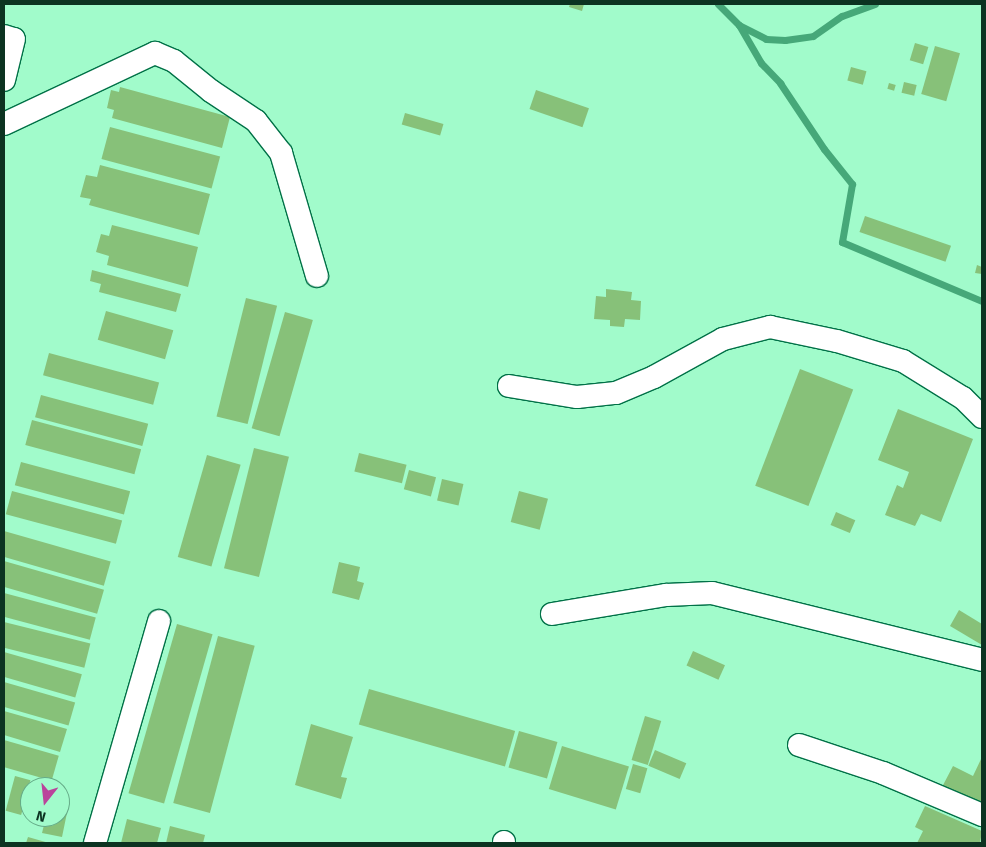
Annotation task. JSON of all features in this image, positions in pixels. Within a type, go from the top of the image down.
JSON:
[{"type":"lane","points":[[4,36],[14,39],[4,80]]},
{"type":"lane","points":[[4,124],[155,53],[174,61],[211,91],[256,121],[281,153],[317,276]]},
{"type":"lane","points":[[509,386],[577,397],[616,393],[654,377],[723,339],[770,327],[837,341],[903,361],[963,398],[982,417]]},
{"type":"lane","points":[[552,614],[666,595],[712,593],[982,660]]},
{"type":"lane","points":[[96,843],[159,621]]},
{"type":"lane","points":[[799,745],[883,773],[982,815]]},
{"type":"building","points":[[570,4],[584,4],[582,11],[569,7]]},
{"type":"building","points":[[915,43],[928,47],[923,64],[910,60]]},
{"type":"building","points":[[935,46],[960,53],[946,101],[921,94]]},
{"type":"building","points":[[851,67],[866,71],[863,85],[847,81]]},
{"type":"building","points":[[904,82],[917,85],[914,96],[902,93]]},
{"type":"building","points":[[889,83],[896,85],[894,91],[887,89]]},
{"type":"building","points":[[120,87],[230,117],[222,148],[112,118],[114,110],[107,108],[111,90],[119,92]]},
{"type":"building","points":[[536,90],[589,108],[582,127],[529,109]]},
{"type":"building","points":[[405,113],[443,124],[440,136],[402,125]]},
{"type":"building","points":[[110,127],[220,157],[212,188],[101,159]]},
{"type":"building","points":[[100,165],[210,194],[199,235],[89,205],[91,199],[80,197],[86,175],[97,177]]},
{"type":"building","points":[[865,216],[951,246],[946,262],[859,232]]},
{"type":"building","points":[[112,225],[198,247],[188,287],[107,265],[109,256],[96,252],[101,234],[109,236]]},
{"type":"building","points":[[977,265],[982,267],[982,274],[975,273]]},
{"type":"building","points":[[92,270],[181,294],[176,312],[99,292],[101,284],[90,281]]},
{"type":"building","points":[[606,289],[632,292],[631,300],[641,301],[640,320],[625,319],[624,327],[610,326],[610,320],[594,319],[596,296],[606,297]]},
{"type":"building","points":[[246,298],[277,306],[248,424],[216,416]]},
{"type":"building","points":[[106,311],[173,330],[165,359],[98,340]]},
{"type":"building","points":[[285,312],[313,320],[280,436],[252,428]]},
{"type":"building","points":[[49,353],[159,383],[153,405],[43,375]]},
{"type":"building","points":[[800,369],[853,389],[808,506],[755,486]]},
{"type":"building","points":[[41,395],[148,424],[142,446],[35,417]]},
{"type":"building","points":[[898,409],[973,439],[941,522],[921,514],[915,526],[885,515],[897,485],[903,488],[909,472],[878,460]]},
{"type":"building","points":[[32,420],[141,449],[134,474],[25,445]]},
{"type":"building","points":[[254,448],[289,457],[259,577],[224,568]]},
{"type":"building","points":[[359,453],[407,465],[402,483],[354,471]]},
{"type":"building","points":[[207,455],[241,465],[211,567],[178,557]]},
{"type":"building","points":[[21,462],[130,491],[124,514],[15,485]]},
{"type":"building","points":[[409,470],[436,477],[431,497],[404,489]]},
{"type":"building","points":[[442,479],[463,484],[458,505],[437,500]]},
{"type":"building","points":[[12,491],[122,521],[116,544],[6,514]]},
{"type":"building","points":[[519,491],[548,499],[540,530],[511,522]]},
{"type":"building","points":[[836,512],[855,520],[850,533],[831,525]]},
{"type":"building","points":[[4,531],[111,562],[104,586],[4,557]]},
{"type":"building","points":[[4,561],[104,590],[97,614],[4,587]]},
{"type":"building","points":[[339,562],[360,567],[357,581],[364,583],[359,600],[332,593]]},
{"type":"building","points":[[4,593],[96,618],[90,640],[4,617]]},
{"type":"building","points":[[959,610],[982,624],[982,645],[950,626]]},
{"type":"building","points":[[4,622],[90,644],[84,668],[4,648]]},
{"type":"building","points":[[177,624],[213,634],[164,803],[128,793]]},
{"type":"building","points":[[218,636],[255,646],[210,813],[173,803]]},
{"type":"building","points":[[693,651],[725,665],[718,680],[686,666]]},
{"type":"building","points":[[4,652],[82,674],[75,697],[4,677]]},
{"type":"building","points":[[4,682],[75,702],[69,725],[4,707]]},
{"type":"building","points":[[369,689],[515,731],[505,766],[359,725]]},
{"type":"building","points":[[4,711],[67,729],[60,752],[4,735]]},
{"type":"building","points":[[645,716],[661,721],[648,765],[632,760]]},
{"type":"building","points":[[311,724],[353,737],[341,777],[347,778],[341,799],[295,785]]},
{"type":"building","points":[[519,731],[557,742],[547,779],[509,768]]},
{"type":"building","points":[[4,740],[59,756],[53,777],[39,777],[4,767]]},
{"type":"building","points":[[562,746],[629,766],[616,809],[549,789]]},
{"type":"building","points":[[655,750],[686,763],[680,779],[648,766]]},
{"type":"building","points":[[982,757],[982,808],[941,789],[953,766],[973,776]]},
{"type":"building","points":[[633,764],[647,768],[640,793],[626,789]]},
{"type":"building","points":[[15,776],[20,777],[20,815],[6,811]]},
{"type":"building","points":[[925,806],[982,831],[980,843],[917,843],[923,831],[915,827]]},
{"type":"building","points":[[127,819],[161,828],[157,843],[121,843]]},
{"type":"building","points":[[170,826],[205,835],[203,843],[166,843]]},
{"type":"building","points":[[44,827],[64,827],[62,837],[42,833]]},
{"type":"building","points":[[28,837],[49,843],[26,843]]},
{"type":"waterway","points":[[718,4],[739,25],[766,39],[785,40],[813,36],[842,16],[875,4]]},
{"type":"waterway","points":[[739,25],[761,63],[780,83],[824,149],[852,184],[842,242],[982,301]]}]
